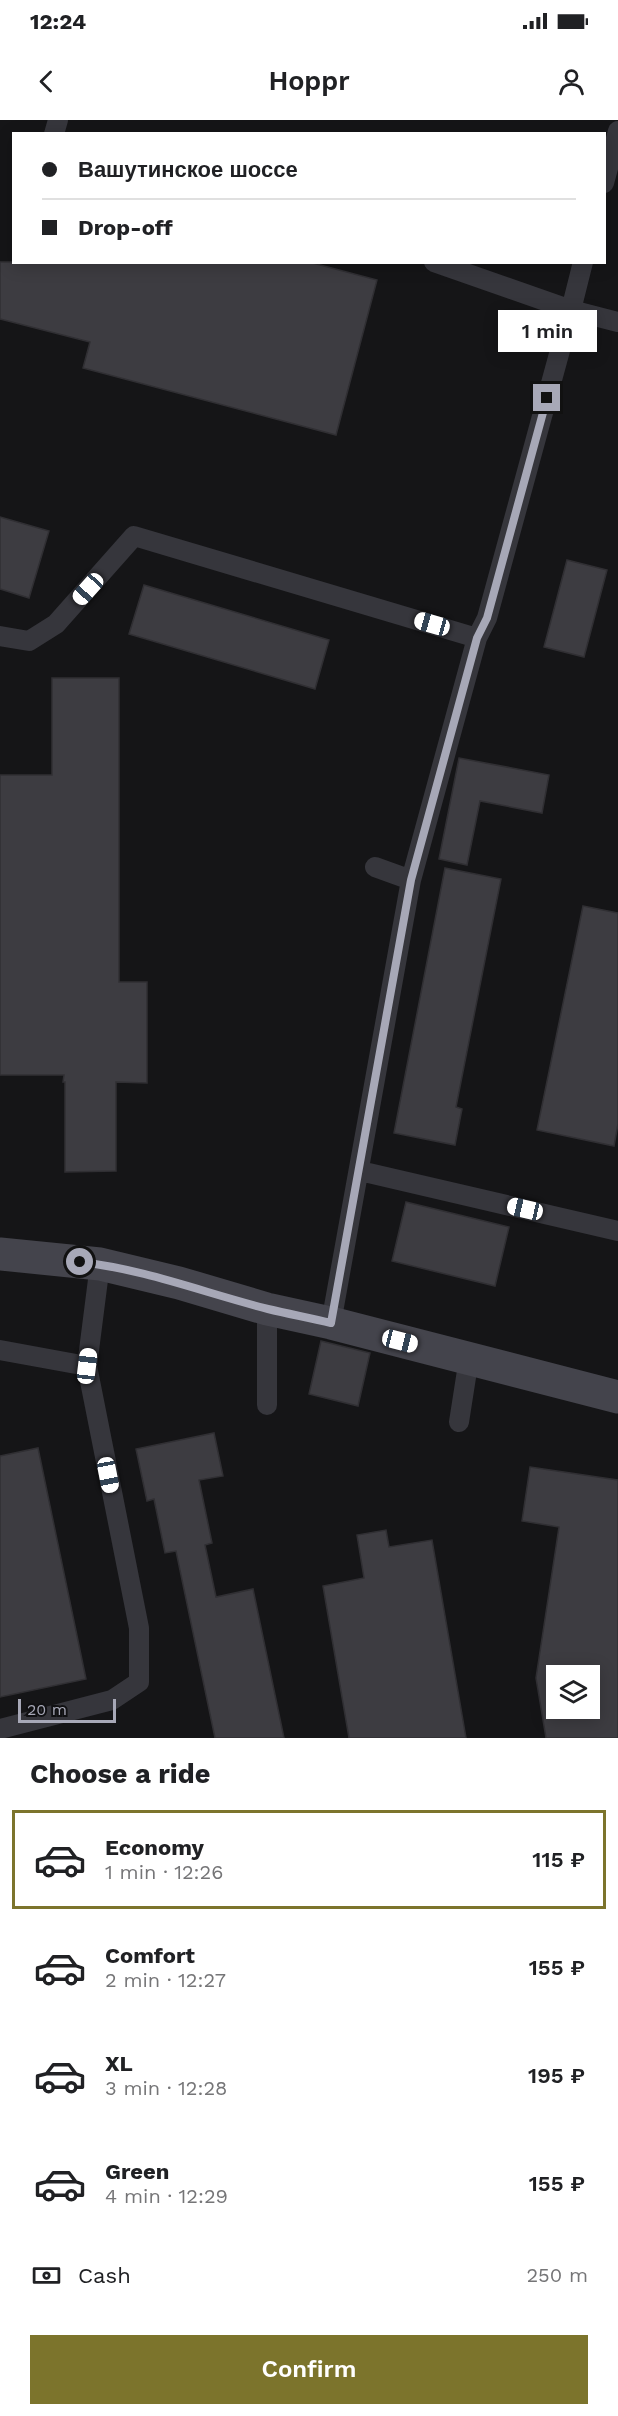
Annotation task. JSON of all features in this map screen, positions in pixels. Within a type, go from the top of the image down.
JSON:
[{"type":"street","points":[[0,1254],[100,1264],[179,1283],[267,1309],[331,1323],[618,1397]]},
{"type":"lane","points":[[606,176],[618,131]]},
{"type":"lane","points":[[440,264],[571,310],[618,322]]},
{"type":"lane","points":[[331,1323],[411,880],[477,638],[487,618],[582,264]]},
{"type":"lane","points":[[0,636],[29,641],[56,624],[134,536],[477,638]]},
{"type":"lane","points":[[375,867],[411,880]]},
{"type":"lane","points":[[360,1171],[618,1231]]},
{"type":"lane","points":[[0,1729],[112,1700],[139,1682],[139,1628],[87,1366],[100,1264]]},
{"type":"lane","points":[[267,1309],[267,1405]]},
{"type":"lane","points":[[0,1350],[87,1366]]},
{"type":"lane","points":[[459,1422],[469,1358]]},
{"type":"building","points":[[0,262],[12,262],[12,264],[317,264],[377,280],[336,435],[83,368],[90,342],[0,319]]},
{"type":"building","points":[[0,517],[49,531],[29,598],[0,589]]},
{"type":"building","points":[[567,560],[607,570],[584,657],[544,647]]},
{"type":"building","points":[[144,585],[329,640],[315,689],[129,634]]},
{"type":"building","points":[[52,678],[119,678],[119,982],[147,982],[147,1083],[116,1082],[116,1171],[65,1172],[64,1075],[0,1075],[0,775],[52,775]]},
{"type":"building","points":[[459,758],[549,775],[542,813],[480,801],[467,865],[439,859]]},
{"type":"building","points":[[445,868],[501,879],[456,1107],[462,1109],[455,1145],[394,1133]]},
{"type":"building","points":[[583,906],[618,913],[618,1124],[614,1146],[537,1130]]},
{"type":"building","points":[[406,1202],[509,1227],[495,1286],[392,1261]]},
{"type":"building","points":[[321,1341],[370,1353],[358,1406],[309,1394]]},
{"type":"building","points":[[214,1433],[223,1476],[199,1480],[212,1543],[205,1545],[216,1597],[253,1589],[284,1738],[215,1738],[176,1551],[165,1553],[154,1499],[147,1501],[136,1449]]},
{"type":"building","points":[[38,1448],[86,1679],[0,1697],[0,1456]]},
{"type":"building","points":[[530,1467],[618,1480],[618,1738],[546,1738],[536,1678],[559,1527],[522,1521]]},
{"type":"building","points":[[386,1530],[389,1547],[432,1540],[466,1738],[349,1738],[323,1586],[364,1578],[357,1535]]},
{"type":"route","points":[[80,1262],[100,1264],[179,1283],[267,1309],[331,1323],[411,880],[477,638],[487,618],[547,398]]}]
